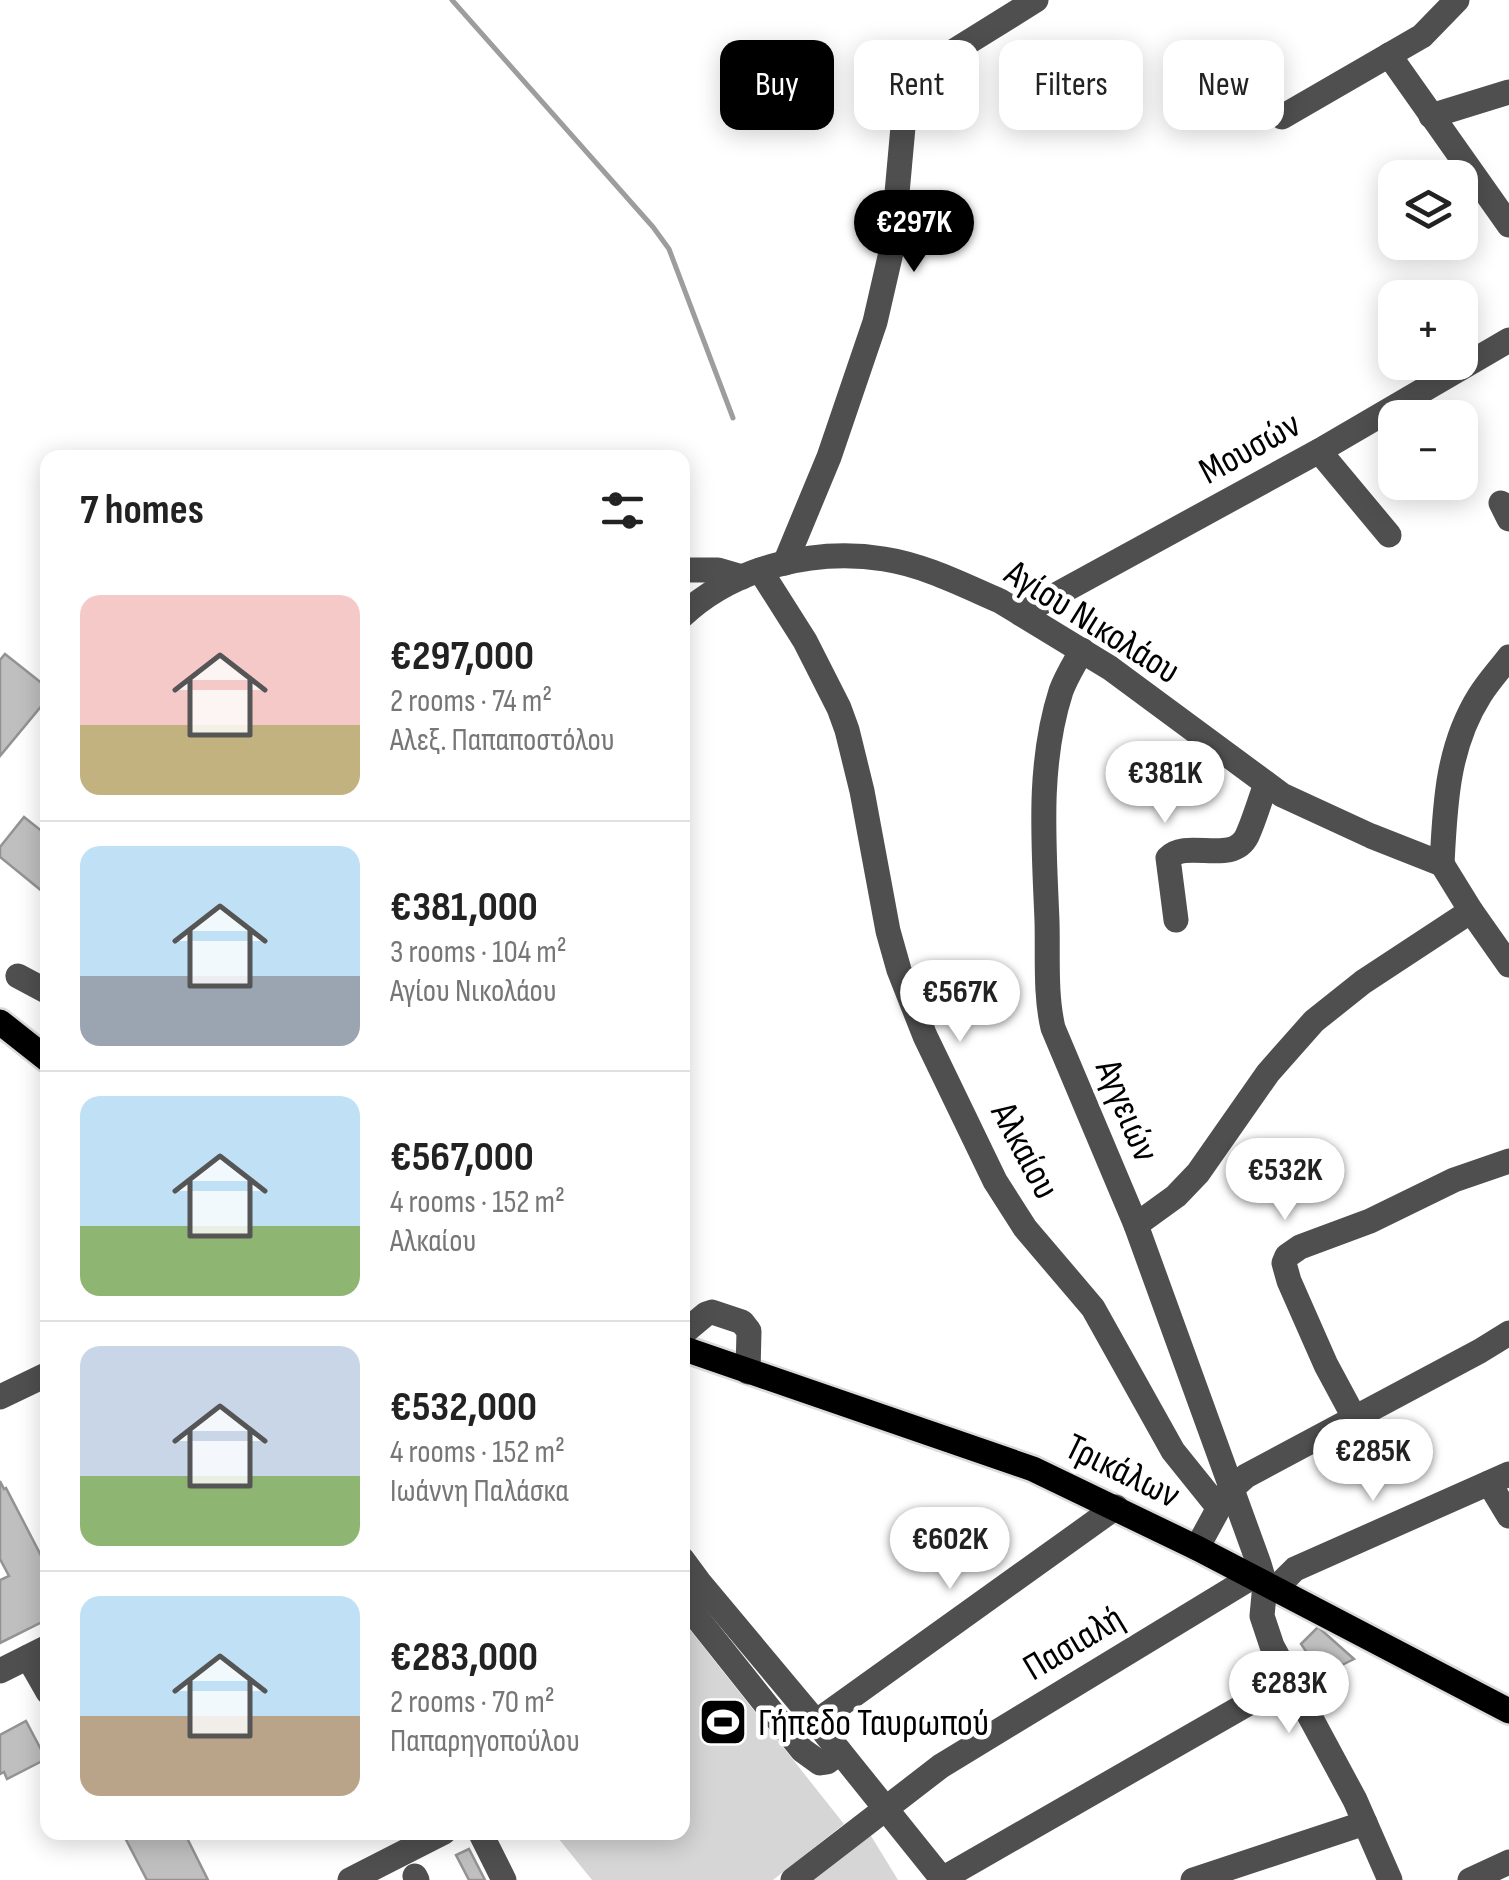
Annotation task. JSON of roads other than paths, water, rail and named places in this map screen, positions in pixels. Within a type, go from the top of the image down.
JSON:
[{"type":"main road","points":[[0,1022],[40,1054]]},
{"type":"main road","name":"Τρικάλων","points":[[690,1351],[1049,1476],[1504,1702]]},
{"type":"street","points":[[785,563],[829,456],[875,322],[892,248],[910,84],[925,69],[1036,0]]},
{"type":"street","points":[[1284,116],[1432,27],[1457,0]]},
{"type":"street","points":[[1389,55],[1509,226]]},
{"type":"street","points":[[1432,116],[1509,92]]},
{"type":"street","name":"Μουσών","points":[[1021,614],[1320,451],[1509,340]]},
{"type":"street","points":[[1320,451],[1389,535]]},
{"type":"street","name":"Αγίου Νικολάου","points":[[690,609],[702,598],[751,574],[785,563],[845,557],[886,559],[930,571],[1000,601],[1082,650],[1293,802],[1442,864]]},
{"type":"street","points":[[690,570],[751,574]]},
{"type":"street","name":"Αλκαίου","points":[[751,574],[805,642],[848,730],[899,970],[925,1036],[996,1181],[1025,1228],[1094,1308],[1173,1451],[1225,1498]]},
{"type":"street","name":"Αγγειών","points":[[1082,650],[1062,688],[1044,770],[1050,1010],[1056,1036],[1136,1225],[1225,1498],[1264,1584],[1263,1623],[1366,1823],[1390,1880]]},
{"type":"street","points":[[1509,657],[1476,702],[1453,754],[1442,864],[1471,911],[1500,935],[1509,965]]},
{"type":"street","points":[[1176,920],[1168,858],[1171,853],[1238,846],[1247,837],[1266,784]]},
{"type":"street","points":[[1136,1225],[1176,1196],[1198,1173],[1268,1073],[1314,1021],[1471,911]]},
{"type":"street","points":[[18,976],[40,988]]},
{"type":"street","points":[[1354,1417],[1297,1302],[1284,1264],[1287,1256],[1300,1247],[1370,1222],[1454,1180],[1509,1161]]},
{"type":"street","points":[[690,1327],[712,1312],[742,1322],[749,1331],[748,1372]]},
{"type":"street","points":[[1198,1548],[1225,1498],[1263,1466],[1509,1333]]},
{"type":"street","points":[[0,1396],[40,1383]]},
{"type":"street","points":[[1499,1478],[1509,1516]]},
{"type":"street","name":"Πασιαλή","points":[[793,1880],[941,1766],[1295,1568],[1499,1478]]},
{"type":"street","points":[[816,1722],[1116,1507]]},
{"type":"street","points":[[690,1570],[942,1880],[1289,1680]]},
{"type":"street","points":[[690,1610],[812,1760],[824,1763],[840,1752]]},
{"type":"street","points":[[0,1671],[38,1652]]},
{"type":"street","points":[[1192,1880],[1366,1823]]},
{"type":"street","points":[[350,1880],[428,1840]]},
{"type":"street","points":[[484,1840],[504,1880]]},
{"type":"street","points":[[1470,1880],[1509,1862]]},
{"type":"waterway","points":[[452,0],[669,249],[733,418]]},
{"type":"place","name":"Γήπεδο Ταυρωπού","points":[[723,1722]]}]
